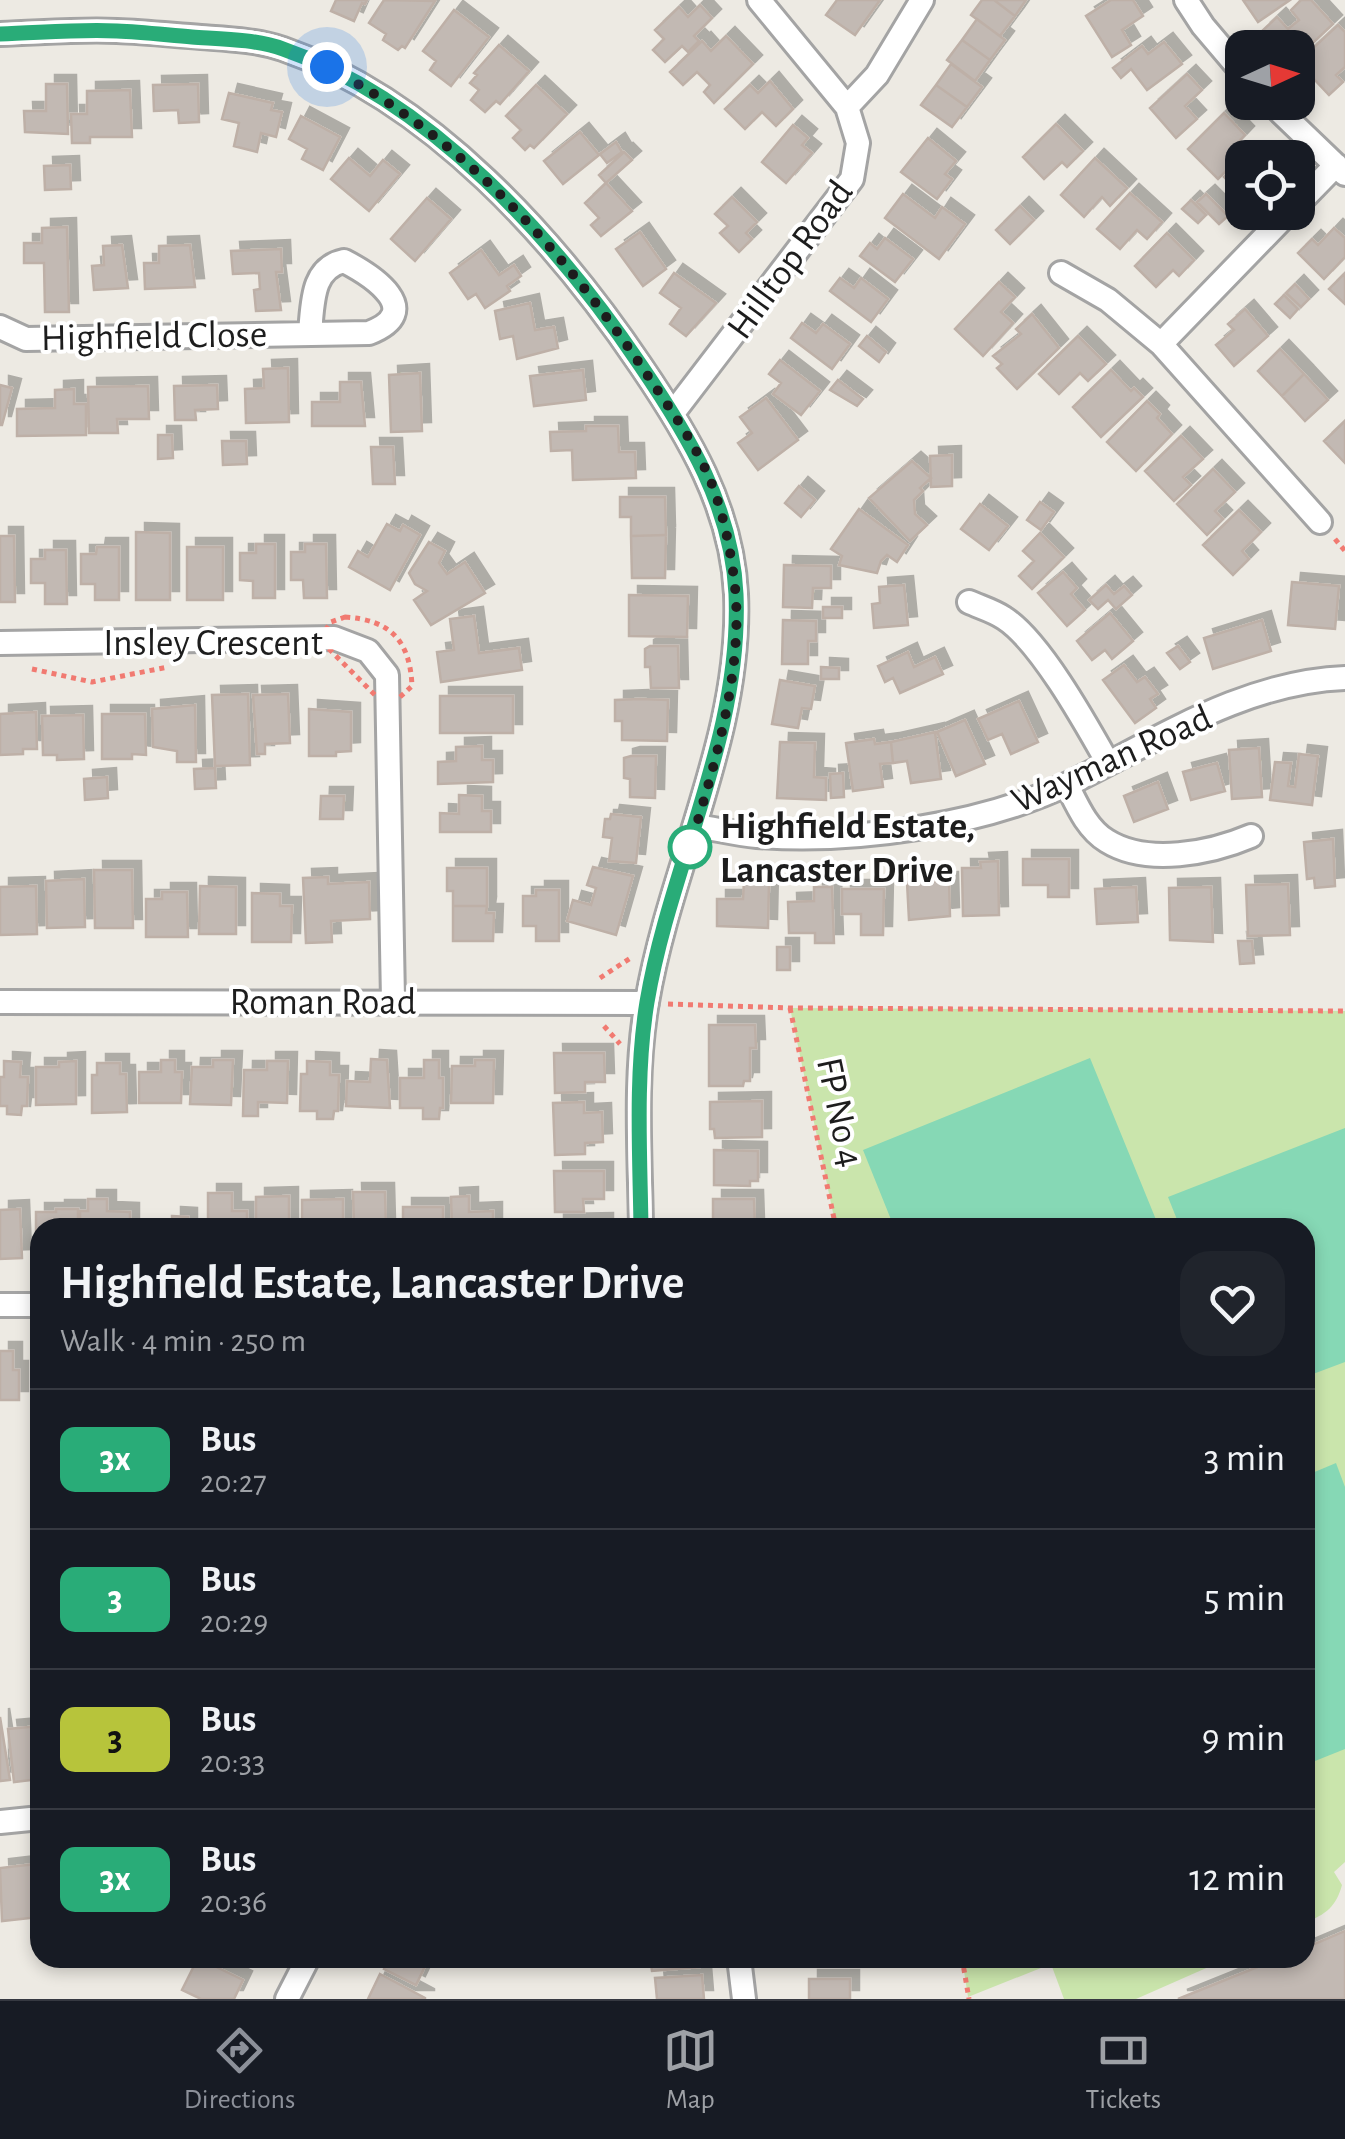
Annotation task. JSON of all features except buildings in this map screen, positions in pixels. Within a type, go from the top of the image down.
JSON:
[{"type":"street","name":"Hilltop Road","points":[[673,413],[852,179],[858,143],[846,107],[759,0]]},
{"type":"street","points":[[846,107],[877,76],[922,0]]},
{"type":"street","points":[[1186,0],[1225,52]]},
{"type":"street","points":[[0,34],[116,30],[243,40],[280,48],[376,92],[431,134],[544,237],[609,318],[673,413],[708,476],[732,560],[736,592],[733,657],[725,713],[647,1003],[641,1096],[641,1218]]},
{"type":"street","points":[[1289,120],[1340,169],[1315,190]]},
{"type":"street","points":[[1161,344],[1272,230]]},
{"type":"street","points":[[1062,272],[1108,300],[1161,344],[1320,522]]},
{"type":"street","name":"Highfield Close","points":[[0,327],[26,339],[310,332]]},
{"type":"street","points":[[969,602],[1005,618],[1026,639],[1073,704],[1108,762]]},
{"type":"street","name":"Insley Crescent","points":[[0,643],[334,638],[368,651],[387,675],[392,1000]]},
{"type":"street","name":"Wayman Road","points":[[696,826],[756,836],[831,837],[958,819],[1067,785],[1202,714],[1296,684],[1345,678]]},
{"type":"street","points":[[1067,785],[1098,833],[1122,848],[1162,853],[1218,850],[1251,836]]},
{"type":"street","name":"Roman Road","points":[[0,1002],[647,1003]]},
{"type":"street","points":[[0,1305],[30,1305]]},
{"type":"street","points":[[0,1822],[30,1819]]},
{"type":"street","points":[[287,1999],[303,1968]]},
{"type":"street","points":[[740,1968],[744,1999]]},
{"type":"path","points":[[18,666],[92,682],[186,663]]},
{"type":"path","points":[[584,978],[603,978],[664,933]]},
{"type":"path","points":[[647,1003],[790,1008],[1345,1011]]},
{"type":"path","name":"FP No 4","points":[[790,1008],[834,1218]]},
{"type":"path","points":[[964,1968],[969,1999]]},
{"type":"green space","points":[[790,1008],[1345,1011],[1345,1862],[1334,1872],[1342,1885],[1329,1909],[1315,1918],[1315,1218],[834,1218]]},
{"type":"green space","points":[[1090,1058],[1155,1218],[890,1218],[863,1150]]},
{"type":"green space","points":[[1345,1128],[1345,1362],[1315,1373],[1315,1218],[1176,1218],[1168,1197]]},
{"type":"green space","points":[[1336,1463],[1345,1487],[1345,1749],[1315,1761],[1315,1472]]},
{"type":"green space","points":[[964,1968],[1041,1968],[968,1997]]},
{"type":"green space","points":[[1052,1968],[1206,1968],[1136,1999],[1064,1999]]},
{"type":"bus line","name":"3x","points":[[0,34],[116,30],[243,40],[280,48],[376,92],[431,134],[544,237],[609,318],[673,413],[708,476],[732,560],[736,626],[725,713],[647,1003],[641,1218]]},
{"type":"place","name":"Highfield Estate, Lancaster Drive","points":[[690,847]]},
{"type":"route","points":[[327,67],[376,92],[431,134],[544,237],[609,318],[673,413],[708,476],[732,560],[736,626],[725,713],[685,862],[690,847]]}]
